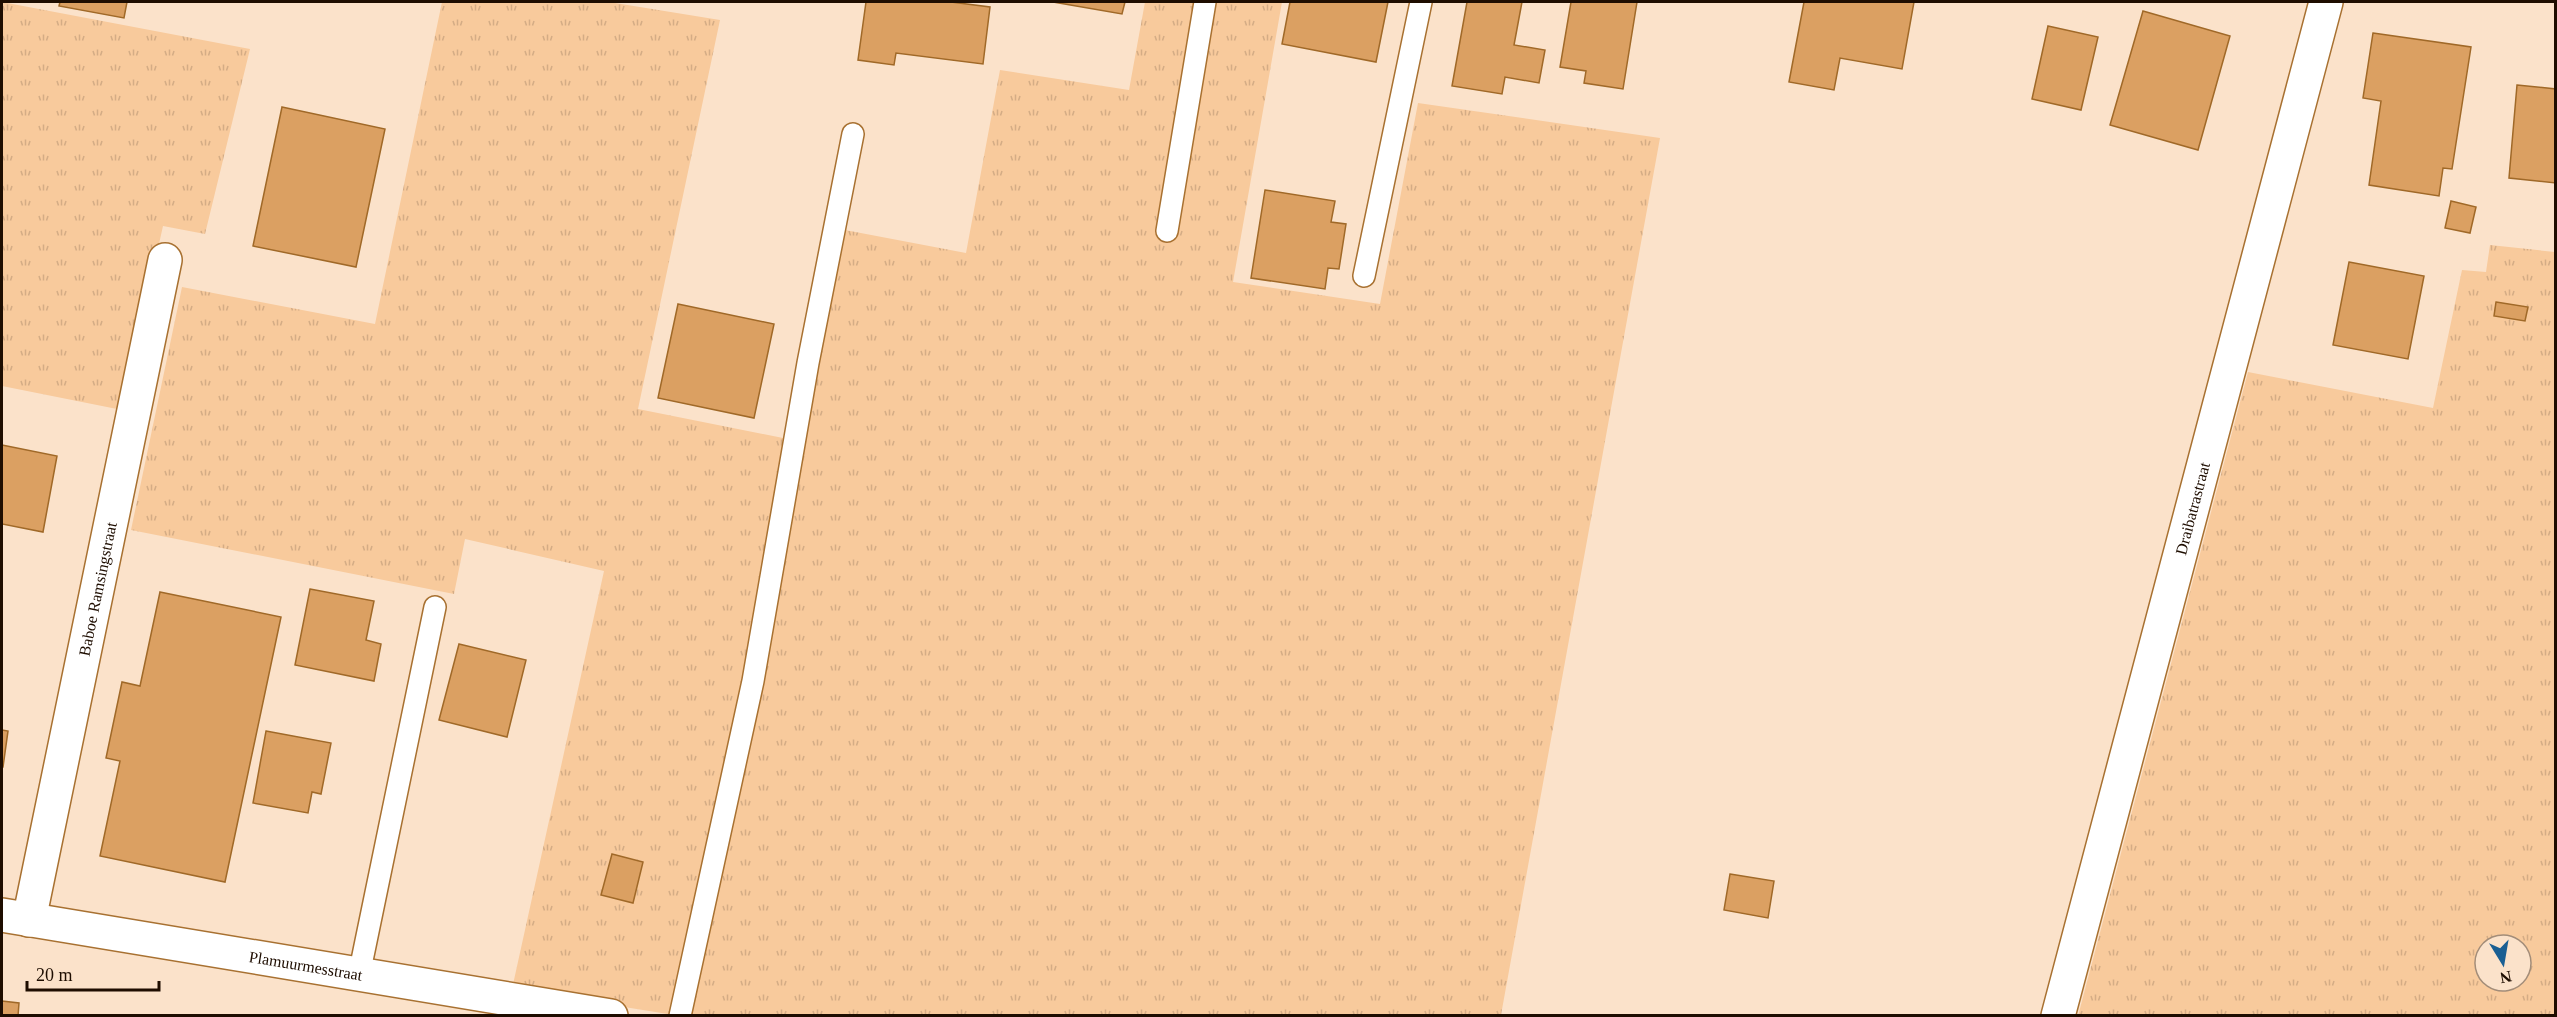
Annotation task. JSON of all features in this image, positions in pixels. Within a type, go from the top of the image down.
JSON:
[{"type":"street","name":"Draibatrastraat","points":[[2058,1016],[2326,2]]},
{"type":"street","name":"Baboe Ramsingstraat","points":[[15,918],[165,260]]},
{"type":"street","name":"Plamuurmesstraat","points":[[15,918],[611,1016]]},
{"type":"lane","points":[[1167,231],[1205,2]]},
{"type":"lane","points":[[1364,276],[1421,2]]},
{"type":"lane","points":[[680,1016],[753,681],[808,363],[853,134]]},
{"type":"lane","points":[[358,975],[435,607]]},
{"type":"green space","points":[[2,2],[250,49],[205,234],[163,226],[122,410],[2,386]]},
{"type":"green space","points":[[442,2],[609,2],[720,20],[638,409],[788,439],[744,681],[674,1015],[512,989],[604,571],[465,539],[454,594],[131,530],[182,287],[375,324]]},
{"type":"green space","points":[[1145,2],[1282,2],[1233,282],[1380,304],[1418,103],[1660,138],[1501,1015],[689,1016],[845,230],[966,253],[1000,70],[1129,90]]},
{"type":"green space","points":[[2490,245],[2555,252],[2555,1015],[2078,1016],[2248,372],[2433,408],[2462,270],[2486,272]]},
{"type":"building","points":[[60,2],[127,2],[124,18],[59,6]]},
{"type":"building","points":[[866,2],[951,2],[990,7],[983,64],[896,53],[894,65],[858,60]]},
{"type":"building","points":[[1053,2],[1125,2],[1122,14]]},
{"type":"building","points":[[1290,2],[1388,2],[1376,62],[1282,44]]},
{"type":"building","points":[[1467,2],[1522,2],[1514,45],[1545,50],[1539,83],[1505,77],[1502,94],[1452,86]]},
{"type":"building","points":[[1571,2],[1637,2],[1623,89],[1584,83],[1586,71],[1560,67]]},
{"type":"building","points":[[1804,2],[1914,2],[1902,69],[1840,58],[1834,90],[1789,82]]},
{"type":"building","points":[[2143,11],[2230,36],[2198,150],[2110,125]]},
{"type":"building","points":[[2048,26],[2098,37],[2081,110],[2032,99]]},
{"type":"building","points":[[2373,33],[2471,47],[2452,169],[2443,168],[2439,196],[2369,185],[2381,101],[2363,98]]},
{"type":"building","points":[[2517,85],[2556,89],[2556,183],[2509,178]]},
{"type":"building","points":[[282,107],[385,129],[356,267],[253,246]]},
{"type":"building","points":[[1265,190],[1335,201],[1331,222],[1346,224],[1339,269],[1328,268],[1325,289],[1251,278]]},
{"type":"building","points":[[2451,201],[2476,207],[2470,233],[2445,228]]},
{"type":"building","points":[[2349,262],[2424,276],[2408,359],[2333,345]]},
{"type":"building","points":[[2496,302],[2528,307],[2525,321],[2494,316]]},
{"type":"building","points":[[678,304],[774,324],[754,418],[658,398]]},
{"type":"building","points":[[2,445],[57,456],[43,532],[2,524]]},
{"type":"building","points":[[310,589],[374,601],[366,640],[381,644],[374,681],[295,665]]},
{"type":"building","points":[[160,592],[281,617],[225,882],[100,856],[120,761],[106,758],[122,682],[140,686]]},
{"type":"building","points":[[459,644],[526,660],[507,737],[439,720]]},
{"type":"building","points":[[2,730],[8,731],[3,767],[2,767]]},
{"type":"building","points":[[266,731],[331,743],[321,794],[312,792],[308,813],[253,803]]},
{"type":"building","points":[[612,854],[643,862],[633,903],[601,895]]},
{"type":"building","points":[[1730,874],[1774,881],[1768,918],[1724,910]]},
{"type":"building","points":[[2,1001],[19,1003],[18,1016],[2,1016]]}]
